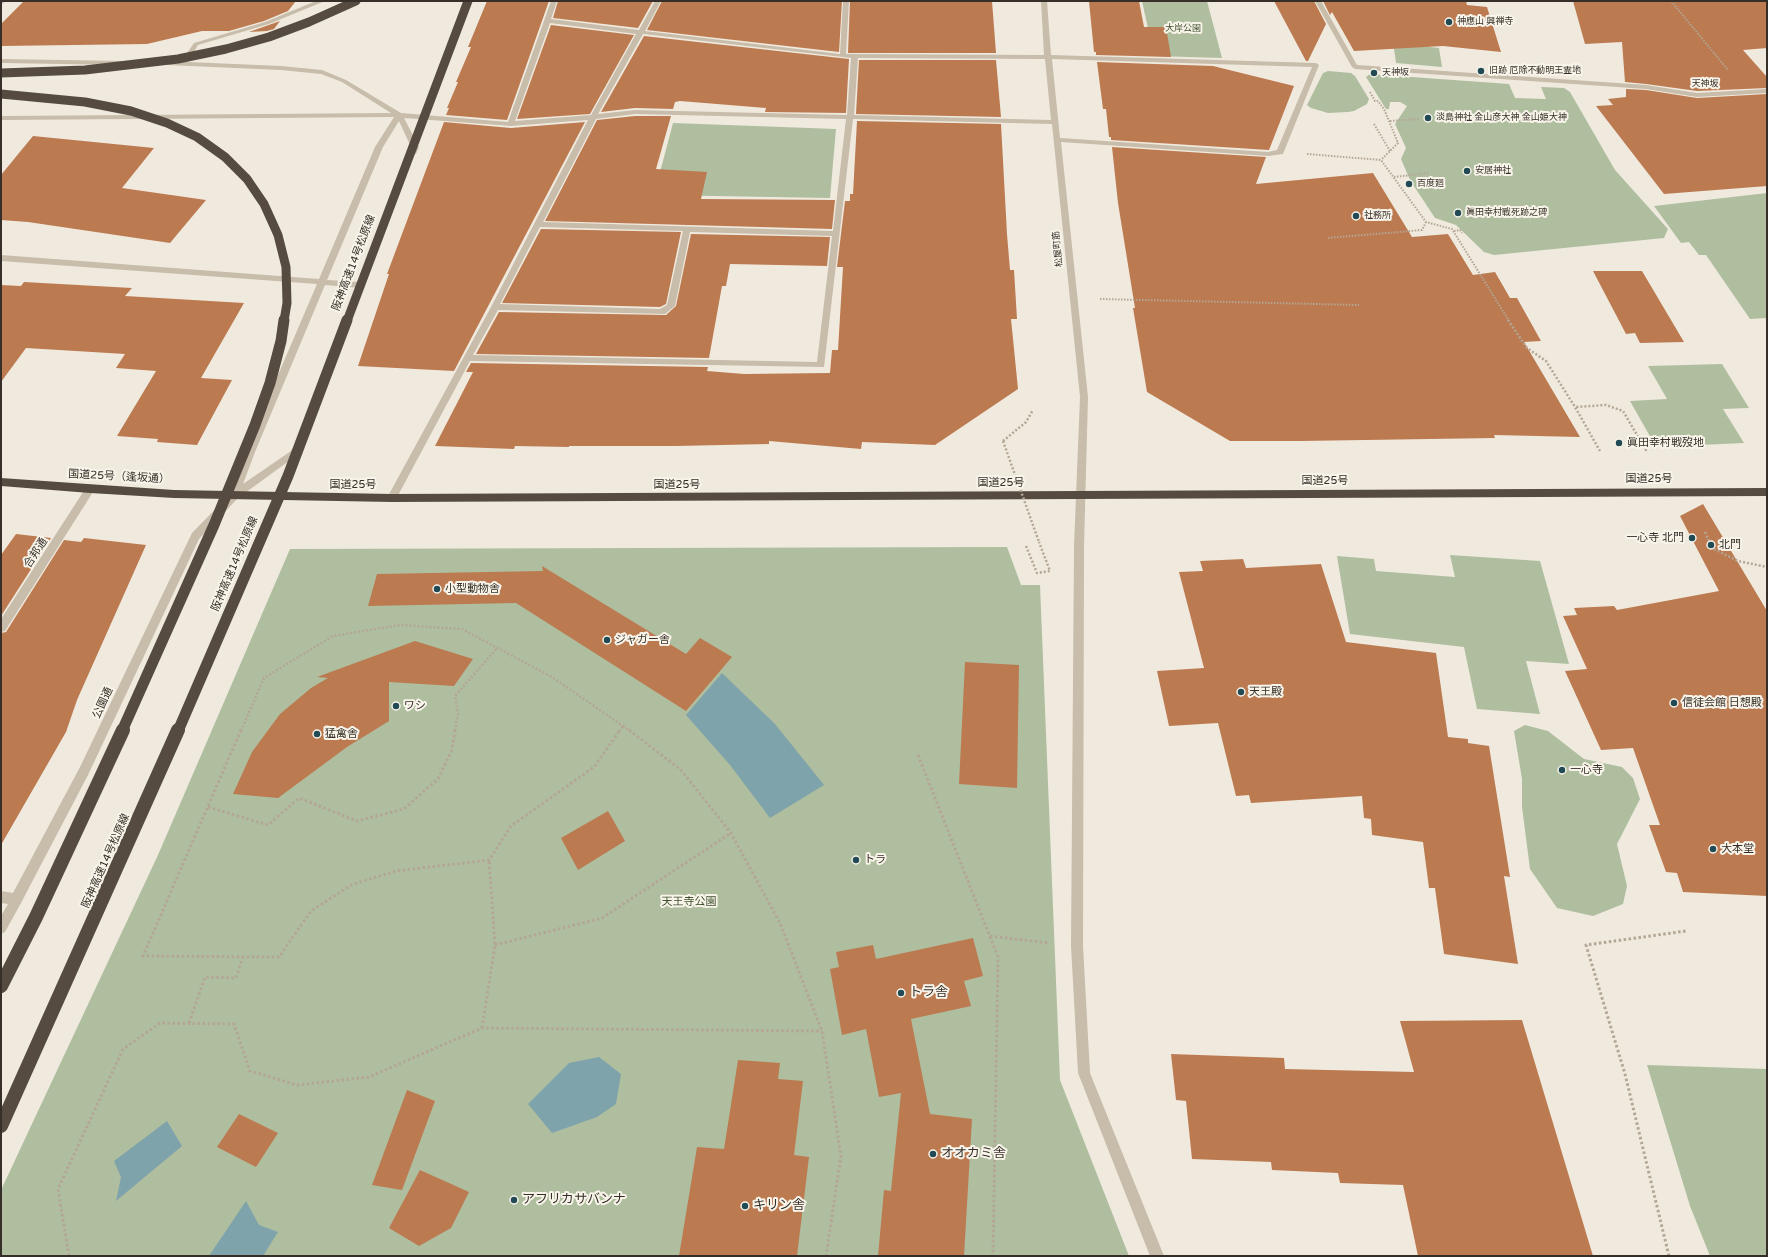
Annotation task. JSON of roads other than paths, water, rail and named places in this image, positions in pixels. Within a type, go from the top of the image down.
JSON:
[{"type":"highway","points":[[1,74],[71,71],[178,59],[269,37],[309,22],[356,1]]},
{"type":"highway","name":"阪神高速14号松原線","points":[[1,1126],[163,766],[288,476],[468,1]]},
{"type":"highway","points":[[1,94],[35,96],[85,102],[131,111],[167,123],[197,137],[225,157],[247,179],[264,204],[278,235],[286,267],[287,303],[281,341],[270,383],[255,425],[220,511],[112,755],[36,917],[1,986]]},
{"type":"highway","name":"国道25号（逢坂通）","points":[[1,482],[90,489],[235,495]]},
{"type":"highway","name":"国道25号","points":[[235,495],[392,498],[1767,492]]},
{"type":"street","points":[[184,63],[196,44],[267,23],[322,1]]},
{"type":"street","points":[[511,124],[554,1]]},
{"type":"street","points":[[392,498],[468,358],[594,117],[658,1]]},
{"type":"street","points":[[843,56],[846,1]]},
{"type":"street","name":"松屋町筋","points":[[1044,1],[1048,57],[1084,397],[1080,496],[1077,946],[1084,1073],[1157,1256]]},
{"type":"street","name":"天神坂","points":[[1318,1],[1355,67],[1646,87],[1697,94],[1767,91]]},
{"type":"street","points":[[547,21],[843,56],[1048,57],[1316,65],[1280,152],[1268,154],[1057,140]]},
{"type":"street","points":[[468,358],[821,365],[850,118],[855,56]]},
{"type":"street","points":[[1,61],[184,63],[281,68],[322,72],[344,81],[399,115],[415,147],[295,453],[235,495]]},
{"type":"street","points":[[1,118],[399,115],[511,124],[635,112],[1055,122]]},
{"type":"street","points":[[235,495],[250,452],[379,147],[399,115]]},
{"type":"street","points":[[538,224],[836,234]]},
{"type":"street","points":[[495,307],[662,312],[671,306],[688,229]]},
{"type":"street","points":[[1,258],[361,285]]},
{"type":"street","name":"合邦通","points":[[1,628],[90,489]]},
{"type":"street","name":"公園通","points":[[1,928],[84,771],[194,536],[235,495]]},
{"type":"street","points":[[1,897],[17,899]]},
{"type":"water","points":[[722,673],[775,724],[824,785],[770,818],[730,765],[686,715]]},
{"type":"water","points":[[599,1057],[621,1074],[616,1104],[597,1117],[552,1133],[528,1104],[569,1063]]},
{"type":"water","points":[[167,1121],[182,1146],[116,1201],[121,1177],[114,1161]]},
{"type":"water","points":[[246,1201],[259,1225],[278,1232],[263,1256],[209,1256]]},
{"type":"place","name":"神應山 興禅寺","points":[[1449,22]]},
{"type":"place","name":"旧跡 厄除不動明王霊地","points":[[1481,71]]},
{"type":"place","name":"天神坂","points":[[1374,73]]},
{"type":"place","name":"淡島神社 金山彦大神 金山姫大神","points":[[1428,118]]},
{"type":"place","name":"安居神社","points":[[1467,171]]},
{"type":"place","name":"百度廻","points":[[1409,184]]},
{"type":"place","name":"眞田幸村戰死跡之碑","points":[[1458,213]]},
{"type":"place","name":"社務所","points":[[1356,216]]},
{"type":"place","name":"眞田幸村戦歿地","points":[[1619,443]]},
{"type":"place","name":"一心寺 北門","points":[[1692,538]]},
{"type":"place","name":"北門","points":[[1711,545]]},
{"type":"place","name":"小型動物舎","points":[[437,589]]},
{"type":"place","name":"ジャガー舎","points":[[607,640]]},
{"type":"place","name":"天王殿","points":[[1241,692]]},
{"type":"place","name":"信徒会館 日想殿","points":[[1674,703]]},
{"type":"place","name":"ワシ","points":[[396,706]]},
{"type":"place","name":"猛禽舎","points":[[317,734]]},
{"type":"place","name":"一心寺","points":[[1562,770]]},
{"type":"place","name":"大本堂","points":[[1713,849]]},
{"type":"place","name":"トラ","points":[[856,860]]},
{"type":"place","name":"トラ舎","points":[[901,993]]},
{"type":"place","name":"オオカミ舎","points":[[933,1154]]},
{"type":"place","name":"アフリカサバンナ","points":[[514,1200]]},
{"type":"place","name":"キリン舎","points":[[745,1206]]},
{"type":"park label","name":"大岸公園","points":[[1183,29]]},
{"type":"park label","name":"天王寺公園","points":[[689,902]]}]
